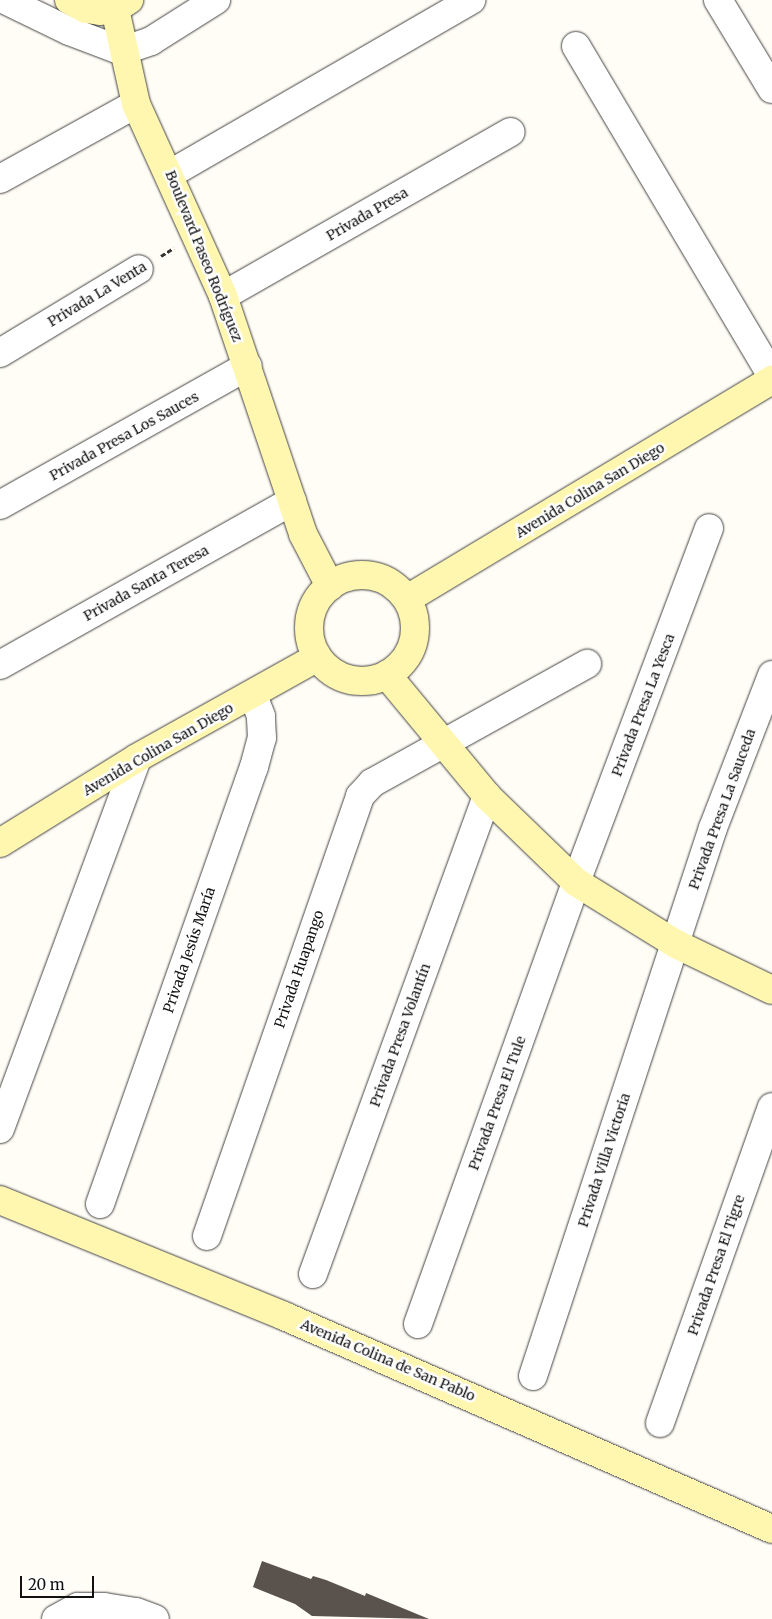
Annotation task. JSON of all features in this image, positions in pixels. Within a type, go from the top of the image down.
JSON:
[{"type":"street","points":[[6,0],[69,31],[122,51],[166,33],[216,0]]},
{"type":"street","points":[[69,0],[86,9],[122,4]]},
{"type":"street","points":[[170,174],[471,0]]},
{"type":"street","points":[[719,0],[772,89]]},
{"type":"street","name":"Boulevard Paseo Rodríguez","points":[[122,4],[122,51],[136,104],[170,174],[194,236],[223,296],[304,534],[330,586]]},
{"type":"street","points":[[576,46],[772,376]]},
{"type":"street","points":[[5,170],[136,104]]},
{"type":"street","name":"Privada Presa","points":[[223,296],[511,132]]},
{"type":"street","name":"Privada La Venta","points":[[0,352],[139,269]]},
{"type":"street","name":"Privada Presa Los Sauces","points":[[0,505],[248,366]]},
{"type":"street","name":"Avenida Colina San Diego","points":[[407,599],[772,380]]},
{"type":"street","name":"Privada Santa Teresa","points":[[0,665],[292,501]]},
{"type":"street","name":"Privada Presa La Yesca","points":[[576,882],[709,528]]},
{"type":"street","points":[[371,576],[395,586],[407,599],[414,615],[416,632],[412,649],[402,664],[387,675],[368,681],[349,680],[331,671],[318,657],[310,639],[310,619],[317,601],[330,586],[345,578],[371,576]]},
{"type":"street","name":"Avenida Colina San Diego","points":[[0,843],[137,758],[253,695],[318,657]]},
{"type":"street","name":"Privada Huapango","points":[[207,1236],[360,796],[372,784],[587,664]]},
{"type":"street","points":[[387,675],[487,796],[576,882],[676,944],[772,990]]},
{"type":"street","name":"Privada Presa La Sauceda","points":[[676,944],[713,828],[772,675]]},
{"type":"street","name":"Privada Jesús María","points":[[100,1204],[254,767],[262,738],[261,716],[253,695]]},
{"type":"street","points":[[0,1129],[137,758]]},
{"type":"street","name":"Privada Presa Volantín","points":[[313,1274],[487,796]]},
{"type":"street","name":"Privada Presa El Tule","points":[[418,1324],[576,882]]},
{"type":"street","name":"Privada Villa Victoria","points":[[532,1376],[676,944]]},
{"type":"street","name":"Privada Presa El Tigre","points":[[660,1423],[772,1107]]},
{"type":"street","name":"Avenida Colina de San Pablo","points":[[0,1200],[284,1316],[772,1529]]},
{"type":"street","points":[[56,1619],[78,1607],[104,1607],[136,1612],[155,1619]]},
{"type":"path","name":"Privada La Venta","points":[[139,269],[194,236]]},
{"type":"building","points":[[262,1561],[311,1579],[313,1576],[326,1580],[365,1596],[366,1593],[429,1619],[312,1616],[295,1604],[253,1587]]}]
